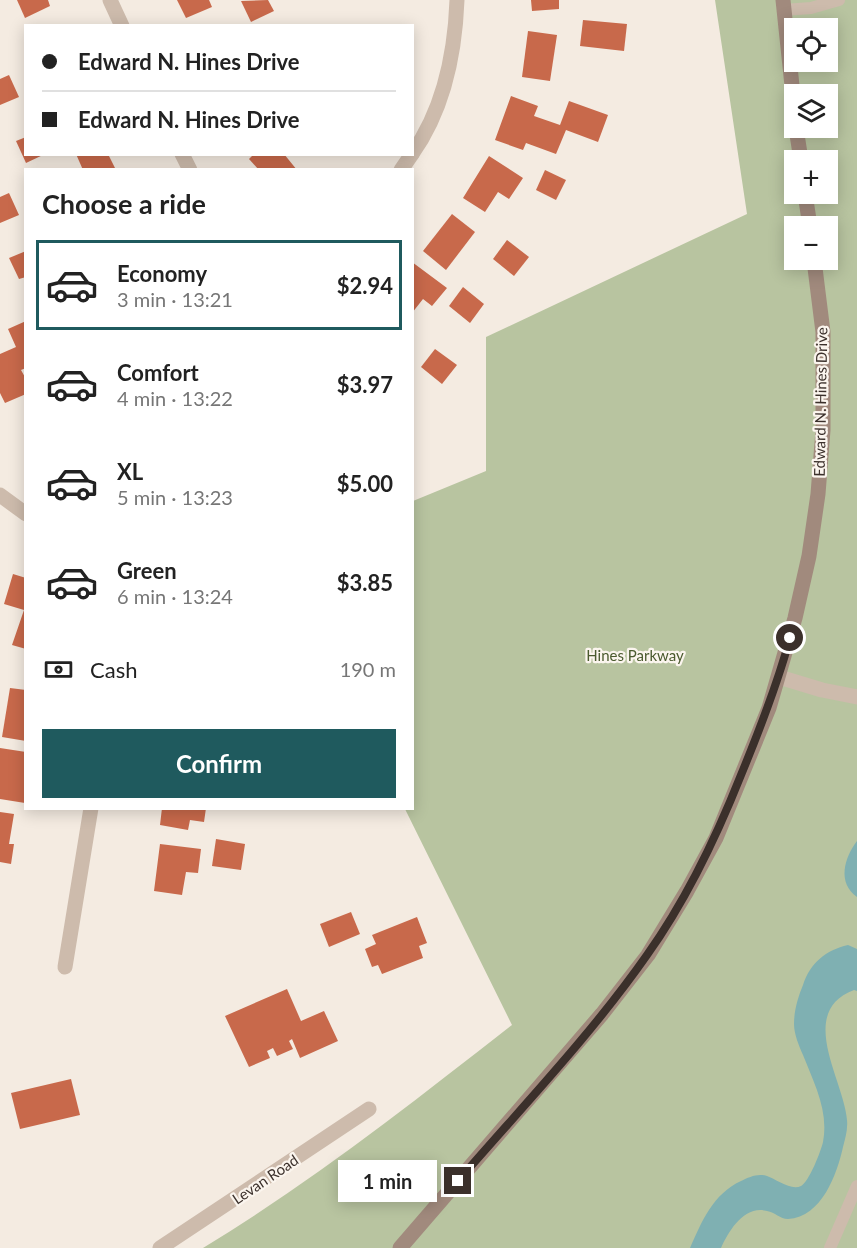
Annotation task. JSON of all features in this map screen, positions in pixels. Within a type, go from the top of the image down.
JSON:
[{"type":"street","points":[[110,0],[121,24]]},
{"type":"street","points":[[414,151],[429,126],[441,97],[451,57],[457,0]]},
{"type":"street","points":[[783,5],[792,84]]},
{"type":"street","name":"Edward N. Hines Drive","points":[[400,1248],[602,1014],[648,955],[716,838],[769,708],[795,618],[809,556],[823,430],[823,332],[815,270]]},
{"type":"street","points":[[0,495],[24,513]]},
{"type":"street","points":[[779,677],[822,690],[857,697]]},
{"type":"street","points":[[65,967],[91,810]]},
{"type":"street","name":"Levan Road","points":[[160,1248],[369,1109]]},
{"type":"lane","points":[[783,5],[811,8],[839,0]]},
{"type":"lane","points":[[830,1248],[857,1186]]},
{"type":"green space","name":"Hines Parkway","points":[[715,0],[857,0],[857,1248],[203,1248],[322,1169],[512,1025],[405,810],[414,810],[414,501],[486,471],[486,337],[747,214]]},
{"type":"water","points":[[857,841],[857,897],[847,885],[845,870],[846,862]]},
{"type":"water","points":[[848,945],[857,949],[857,991],[854,990],[837,1000],[828,1014],[826,1030],[828,1048],[844,1104],[847,1124],[840,1158],[832,1181],[819,1202],[810,1211],[800,1216],[788,1219],[767,1211],[751,1212],[733,1227],[721,1248],[690,1248],[710,1209],[731,1187],[747,1178],[760,1175],[788,1186],[797,1187],[804,1183],[811,1173],[823,1142],[824,1119],[819,1097],[796,1036],[795,1014],[798,999],[810,970],[826,954]]},
{"type":"building","points":[[17,0],[48,0],[50,6],[25,18]]},
{"type":"building","points":[[177,0],[209,0],[212,7],[186,18]]},
{"type":"building","points":[[268,0],[274,11],[251,22],[241,1]]},
{"type":"building","points":[[531,0],[559,0],[559,9],[532,11]]},
{"type":"building","points":[[583,20],[627,24],[624,51],[580,46]]},
{"type":"building","points":[[528,31],[557,35],[550,81],[522,77]]},
{"type":"building","points":[[9,75],[19,97],[0,105],[0,79]]},
{"type":"building","points":[[511,96],[538,106],[534,116],[560,125],[569,101],[608,115],[598,142],[566,130],[556,154],[526,143],[523,150],[495,140]]},
{"type":"building","points":[[24,138],[24,156],[41,156],[26,163],[16,141]]},
{"type":"building","points":[[77,156],[109,156],[115,168],[82,168]]},
{"type":"building","points":[[252,156],[286,156],[295,168],[257,168],[249,159]]},
{"type":"building","points":[[489,156],[523,178],[509,199],[498,192],[485,212],[463,198]]},
{"type":"building","points":[[545,170],[566,180],[556,200],[536,190]]},
{"type":"building","points":[[9,193],[19,215],[0,223],[0,197]]},
{"type":"building","points":[[452,214],[475,232],[446,270],[423,251]]},
{"type":"building","points":[[507,240],[529,257],[514,276],[493,259]]},
{"type":"building","points":[[24,252],[24,278],[19,279],[9,258]]},
{"type":"building","points":[[414,263],[447,288],[432,306],[423,299],[414,310]]},
{"type":"building","points":[[463,287],[484,304],[470,323],[449,306]]},
{"type":"building","points":[[24,322],[24,369],[21,370],[24,375],[24,395],[5,403],[0,393],[0,354],[16,347],[8,329]]},
{"type":"building","points":[[435,349],[457,365],[442,384],[421,367]]},
{"type":"building","points":[[13,574],[24,577],[24,610],[4,604]]},
{"type":"building","points":[[24,610],[24,648],[12,645]]},
{"type":"building","points":[[10,688],[24,690],[24,741],[2,737]]},
{"type":"building","points":[[0,748],[24,752],[24,803],[0,799]]},
{"type":"building","points":[[162,810],[206,810],[204,822],[190,820],[188,830],[160,825]]},
{"type":"building","points":[[0,812],[14,814],[9,844],[14,844],[11,864],[0,862]]},
{"type":"building","points":[[216,839],[245,844],[241,870],[212,866]]},
{"type":"building","points":[[160,844],[201,849],[198,873],[186,872],[182,895],[154,891]]},
{"type":"building","points":[[351,912],[360,934],[329,947],[320,924]]},
{"type":"building","points":[[417,917],[427,943],[419,946],[423,958],[382,974],[378,965],[372,967],[365,949],[376,944],[372,935]]},
{"type":"building","points":[[287,989],[301,1021],[324,1011],[338,1041],[300,1058],[292,1039],[289,1041],[293,1049],[277,1056],[273,1048],[267,1051],[270,1058],[249,1067],[225,1016]]},
{"type":"building","points":[[71,1079],[80,1115],[20,1129],[11,1093]]},
{"type":"route","points":[[458,1181],[602,1014],[648,955],[716,838],[769,708],[790,638]]}]
